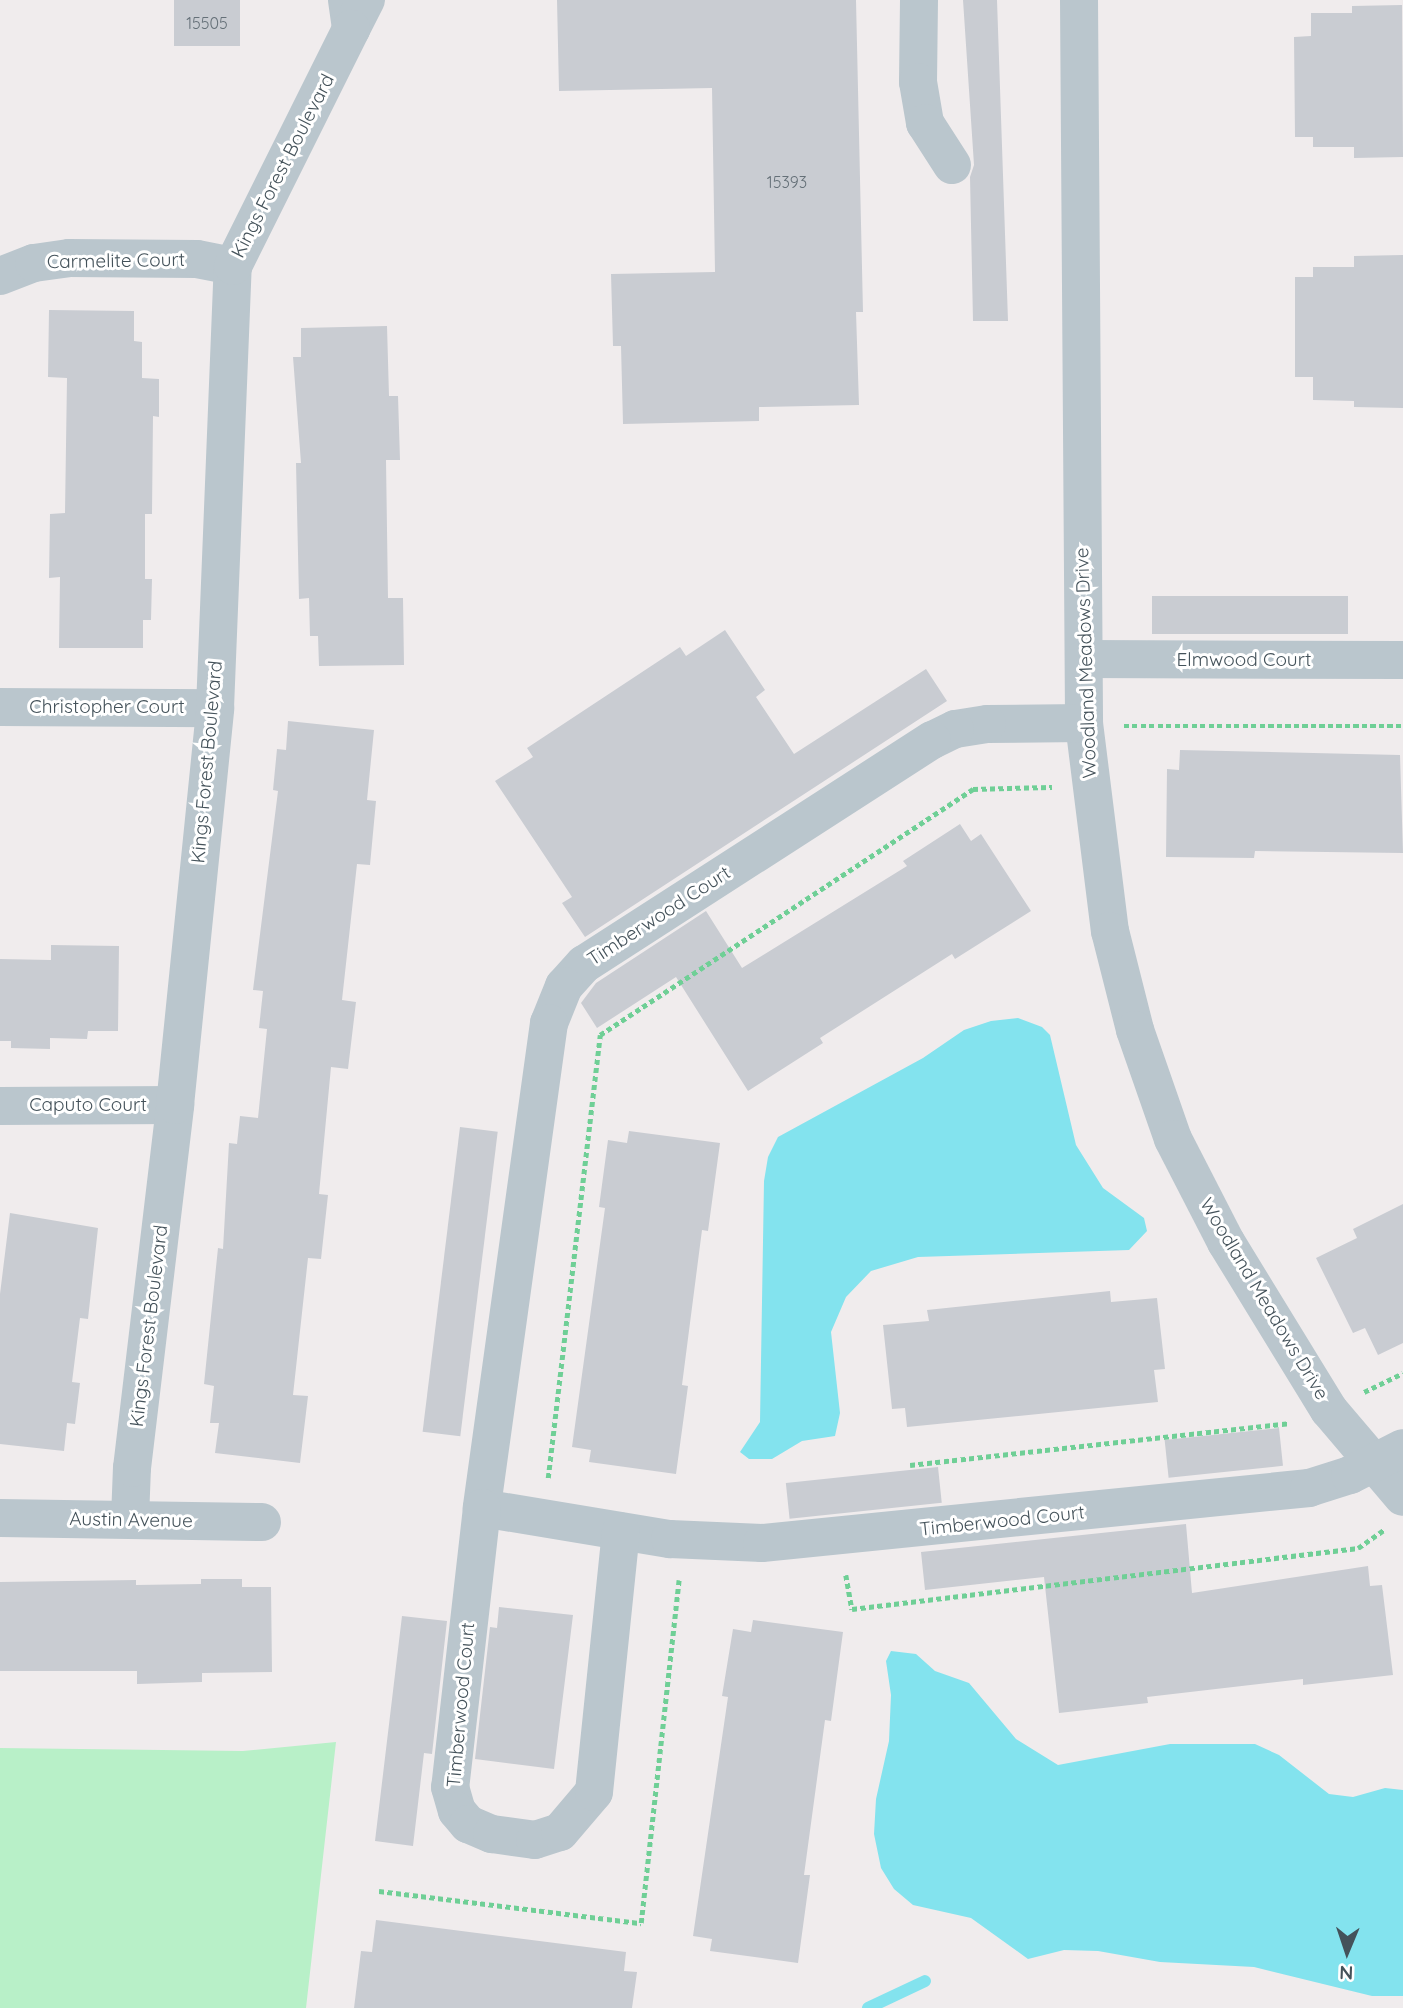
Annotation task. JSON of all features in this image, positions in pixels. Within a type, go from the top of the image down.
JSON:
[{"type":"street","points":[[919,0],[918,82],[925,123],[952,165]]},
{"type":"street","name":"Woodland Meadows Drive","points":[[1079,0],[1084,659],[1099,725],[1110,931],[1135,1030],[1173,1139],[1226,1242],[1329,1410],[1390,1455],[1397,1511]]},
{"type":"street","name":"Kings Forest Boulevard","points":[[130,1519],[132,1468],[175,1105],[215,708],[233,266],[354,10]]},
{"type":"street","name":"Carmelite Court","points":[[0,276],[34,263],[69,258],[197,259],[233,266]]},
{"type":"street","name":"Elmwood Court","points":[[1084,659],[1403,660]]},
{"type":"street","name":"Christopher Court","points":[[0,707],[215,708]]},
{"type":"street","name":"Timberwood Court","points":[[621,1531],[594,1792],[560,1832],[535,1840],[492,1834],[468,1824],[457,1811],[450,1787],[482,1508],[549,1023],[564,986],[584,964],[932,740],[955,729],[987,723],[1099,725]]},
{"type":"street","name":"Caputo Court","points":[[0,1106],[175,1105]]},
{"type":"street","name":"Timberwood Court","points":[[482,1508],[670,1539],[762,1543],[866,1535],[1309,1488],[1390,1455]]},
{"type":"street","name":"Austin Avenue","points":[[0,1518],[262,1522]]},
{"type":"path","points":[[1099,725],[1403,726]]},
{"type":"path","points":[[547,1483],[600,1035],[973,789],[1063,786]]},
{"type":"path","points":[[910,1465],[1293,1423],[1329,1410],[1403,1373]]},
{"type":"path","points":[[845,1570],[852,1609],[1358,1548],[1397,1511]]},
{"type":"path","points":[[379,1891],[641,1923],[680,1574],[692,1576]]},
{"type":"green space","points":[[336,1742],[306,2008],[0,2008],[0,1748],[243,1751]]},
{"type":"water","points":[[1018,1018],[1042,1027],[1050,1035],[1076,1145],[1103,1188],[1144,1218],[1147,1231],[1129,1250],[918,1257],[871,1271],[846,1297],[831,1332],[840,1413],[835,1436],[802,1441],[772,1459],[749,1459],[740,1452],[760,1422],[764,1181],[768,1157],[778,1137],[923,1058],[964,1030],[991,1021]]},
{"type":"water","points":[[891,1651],[916,1654],[935,1671],[969,1683],[1016,1739],[1058,1765],[1170,1744],[1255,1744],[1279,1755],[1329,1794],[1353,1797],[1385,1788],[1403,1790],[1403,1996],[1372,1996],[1254,1967],[1160,1962],[1098,1951],[1064,1950],[1028,1959],[971,1918],[913,1905],[894,1889],[881,1868],[874,1834],[876,1799],[889,1741],[891,1695],[886,1661]]},
{"type":"building","points":[[174,0],[240,0],[240,46],[174,46]]},
{"type":"building","points":[[557,0],[856,0],[863,312],[856,312],[859,405],[759,407],[759,421],[623,424],[621,346],[613,346],[611,274],[715,272],[712,88],[559,91]]},
{"type":"building","points":[[963,0],[997,0],[1008,321],[973,321],[970,177],[974,165]]},
{"type":"building","points":[[1402,5],[1403,157],[1354,158],[1354,147],[1313,147],[1313,137],[1295,137],[1294,37],[1311,36],[1311,13],[1352,13],[1352,6]]},
{"type":"building","points":[[1403,255],[1403,408],[1354,407],[1354,401],[1313,400],[1313,377],[1295,377],[1295,277],[1313,277],[1313,267],[1354,267],[1354,256]]},
{"type":"building","points":[[49,310],[134,311],[134,341],[142,342],[142,378],[159,379],[159,417],[153,416],[152,514],[145,514],[145,579],[152,579],[151,620],[143,620],[143,648],[59,648],[60,577],[49,578],[50,514],[65,513],[67,378],[48,377]]},
{"type":"building","points":[[387,326],[389,396],[398,396],[400,460],[386,460],[388,598],[403,598],[404,665],[319,666],[318,636],[310,636],[309,598],[299,599],[296,463],[301,463],[293,357],[301,357],[301,328]]},
{"type":"building","points":[[1152,596],[1348,596],[1348,634],[1152,634]]},
{"type":"building","points":[[725,630],[765,690],[756,697],[794,754],[926,669],[947,701],[585,937],[562,903],[572,897],[495,781],[533,757],[527,748],[680,647],[686,656]]},
{"type":"building","points":[[288,721],[374,730],[367,800],[376,801],[370,865],[357,864],[342,1000],[356,1002],[348,1069],[331,1067],[319,1194],[328,1195],[321,1259],[308,1258],[293,1395],[308,1396],[300,1463],[215,1453],[219,1423],[210,1423],[214,1386],[204,1384],[218,1248],[223,1249],[229,1143],[237,1144],[240,1116],[258,1118],[267,1029],[259,1028],[263,991],[253,990],[278,791],[273,790],[277,749],[286,750]]},
{"type":"building","points":[[1180,750],[1400,755],[1403,853],[1255,851],[1254,858],[1166,857],[1167,769],[1179,770]]},
{"type":"building","points":[[960,824],[971,841],[981,834],[1031,911],[955,959],[952,954],[820,1038],[823,1043],[748,1091],[676,977],[597,1028],[581,1003],[596,983],[706,911],[742,968],[907,866],[903,861]]},
{"type":"building","points":[[51,945],[119,946],[118,1031],[88,1031],[87,1039],[50,1038],[50,1049],[11,1048],[11,1041],[0,1041],[0,959],[51,960]]},
{"type":"building","points":[[460,1127],[498,1132],[460,1436],[423,1432]]},
{"type":"building","points":[[629,1131],[720,1143],[708,1231],[702,1230],[682,1385],[688,1386],[676,1474],[589,1462],[591,1450],[572,1447],[605,1208],[599,1207],[608,1140],[627,1143]]},
{"type":"building","points":[[1403,1204],[1403,1343],[1378,1355],[1365,1328],[1353,1333],[1316,1258],[1357,1238],[1353,1229]]},
{"type":"building","points":[[10,1213],[98,1228],[88,1319],[80,1318],[72,1382],[80,1383],[75,1424],[67,1423],[64,1451],[0,1444],[0,1294]]},
{"type":"building","points":[[1110,1291],[1111,1302],[1157,1298],[1165,1369],[1154,1370],[1158,1402],[907,1427],[905,1408],[892,1409],[883,1325],[929,1321],[927,1310]]},
{"type":"building","points":[[1279,1428],[1283,1466],[1169,1478],[1165,1440]]},
{"type":"building","points":[[938,1467],[942,1503],[790,1519],[786,1483]]},
{"type":"building","points":[[1186,1524],[1192,1593],[1368,1566],[1370,1586],[1382,1585],[1393,1675],[1303,1685],[1303,1679],[1147,1697],[1148,1703],[1059,1713],[1044,1577],[925,1590],[921,1552]]},
{"type":"building","points":[[201,1579],[242,1579],[242,1587],[271,1587],[272,1672],[202,1673],[202,1682],[137,1684],[137,1671],[0,1671],[0,1582],[136,1580],[136,1585],[201,1584]]},
{"type":"building","points":[[499,1607],[573,1615],[554,1769],[475,1759],[490,1627],[497,1628]]},
{"type":"building","points":[[402,1616],[447,1621],[432,1754],[424,1753],[413,1846],[375,1841]]},
{"type":"building","points":[[753,1620],[843,1632],[831,1721],[825,1720],[804,1875],[810,1875],[798,1963],[710,1951],[712,1939],[693,1936],[728,1697],[722,1696],[733,1629],[751,1632]]},
{"type":"building","points":[[376,1920],[626,1952],[624,1971],[637,1972],[632,2008],[354,2008],[361,1951],[372,1952]]},
{"type":"waterway","points":[[868,2008],[925,1981]]}]
